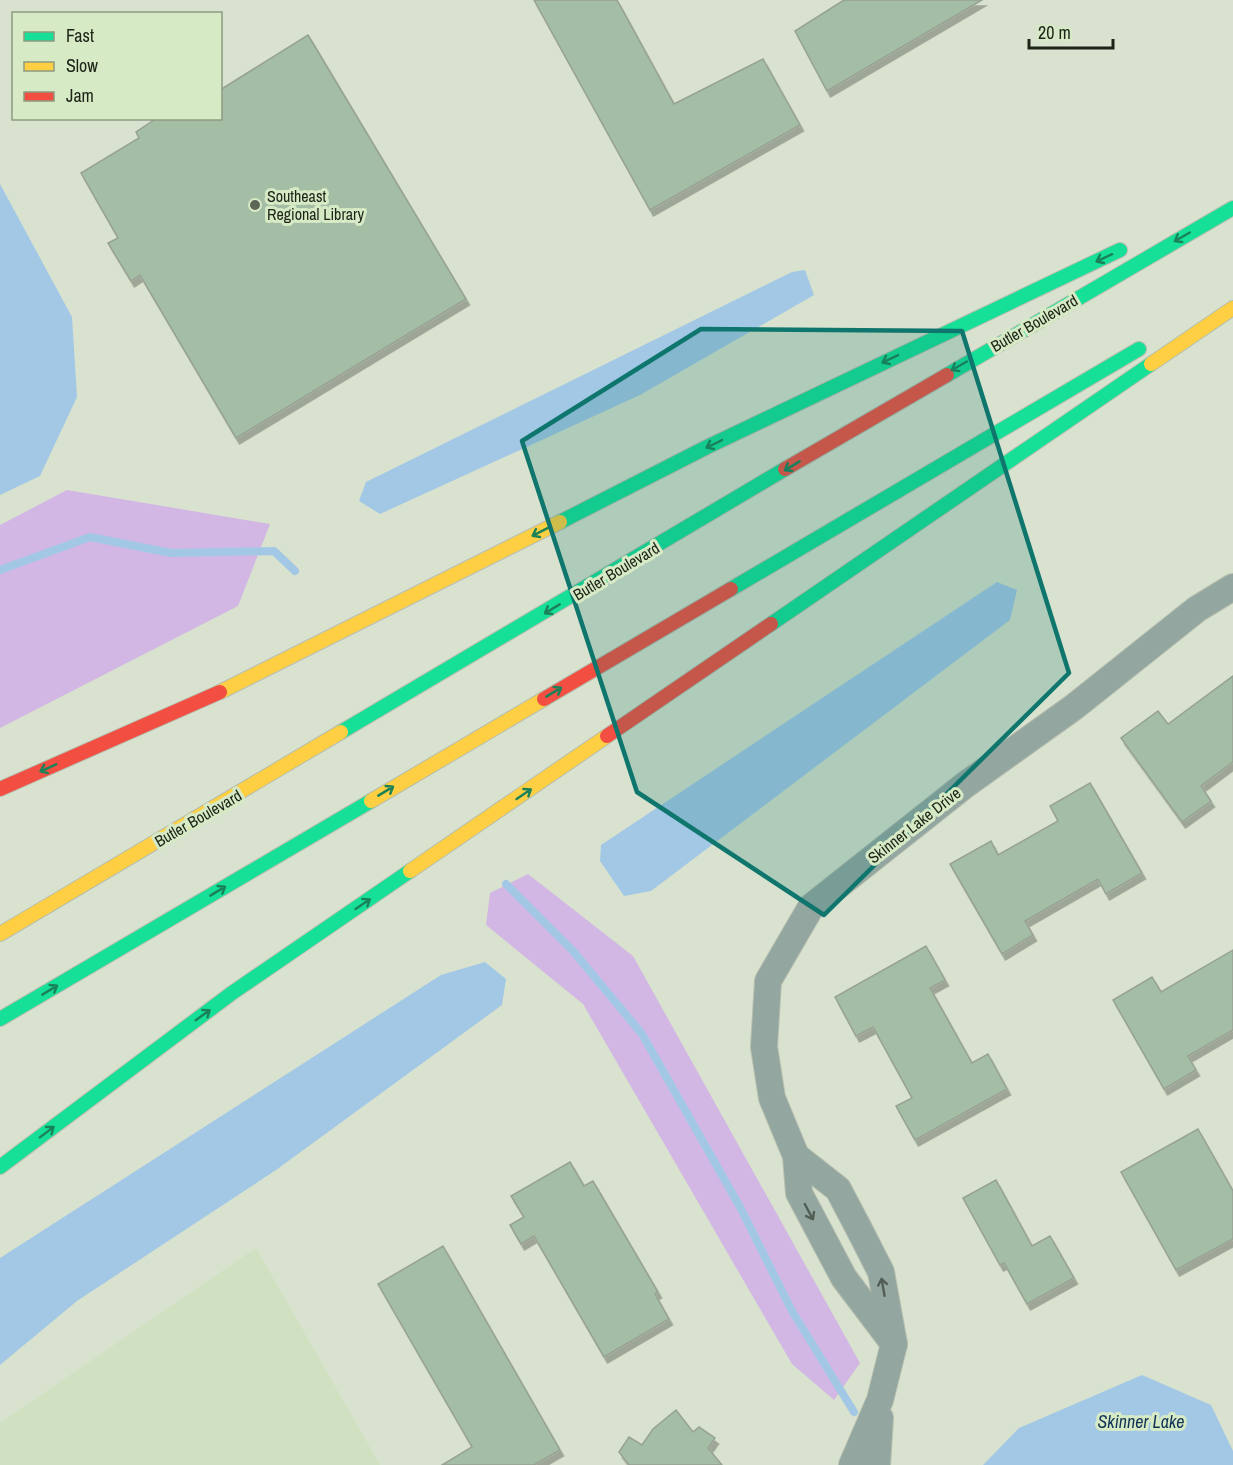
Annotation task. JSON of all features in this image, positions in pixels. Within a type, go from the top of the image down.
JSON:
[{"type":"highway","points":[[1179,222],[1233,197]]},
{"type":"highway","name":"Butler Boulevard","points":[[0,934],[877,415],[1233,208]]},
{"type":"highway","points":[[0,789],[248,680],[707,447],[1136,243]]},
{"type":"highway","points":[[1203,312],[1233,294]]},
{"type":"highway","points":[[0,1167],[232,993],[1233,308]]},
{"type":"highway","points":[[0,1019],[1152,341]]},
{"type":"street","name":"Skinner Lake Drive","points":[[894,1344],[844,1278],[799,1193],[796,1156],[772,1098],[764,1047],[768,981],[811,907],[965,785],[1074,707],[1197,609],[1233,587]]},
{"type":"street","name":"Skinner Lake Drive","points":[[796,1156],[838,1189],[881,1272],[894,1344],[880,1400],[852,1465]]},
{"type":"street","name":"Skinner Lake Drive","points":[[877,1465],[880,1400]]},
{"type":"highlighted area","points":[[701,329],[962,331],[1069,673],[824,915],[637,792],[522,441]]},
{"type":"shaded area","points":[[67,490],[270,524],[238,606],[0,728],[0,525]]},
{"type":"shaded area","points":[[528,874],[633,956],[860,1363],[834,1400],[792,1364],[583,1004],[486,925],[490,893]]},
{"type":"shaded area","points":[[256,1248],[380,1465],[0,1465],[0,1423]]},
{"type":"water","points":[[0,184],[72,317],[77,397],[40,476],[0,495]]},
{"type":"water","points":[[805,270],[814,295],[640,395],[380,514],[359,501],[366,482],[792,272]]},
{"type":"water","points":[[997,582],[1017,590],[1010,620],[651,891],[624,896],[600,861],[601,845]]},
{"type":"water","points":[[485,962],[506,979],[502,1005],[276,1170],[77,1301],[0,1365],[0,1258],[441,975]]},
{"type":"water","name":"Skinner Lake","points":[[1142,1375],[1211,1405],[1233,1451],[1233,1465],[983,1465],[1019,1428]]},
{"type":"building","points":[[534,0],[617,0],[674,104],[763,59],[800,125],[650,210]]},
{"type":"building","points":[[844,0],[982,0],[827,91],[795,31]]},
{"type":"building","name":"Southeast Regional Library","points":[[308,35],[466,299],[236,438],[140,275],[131,281],[108,243],[118,238],[81,173],[139,138],[136,132],[154,120],[222,120],[222,89]]},
{"type":"building","points":[[1233,676],[1233,762],[1201,786],[1211,801],[1182,822],[1121,738],[1158,711],[1168,724]]},
{"type":"building","points":[[1090,783],[1142,873],[1106,894],[1098,879],[1025,921],[1033,935],[1002,954],[950,864],[991,841],[998,855],[1058,821],[1050,806]]},
{"type":"building","points":[[926,946],[945,980],[930,988],[972,1063],[988,1054],[1007,1089],[915,1140],[896,1106],[912,1098],[873,1027],[856,1036],[835,997]]},
{"type":"building","points":[[1233,950],[1233,1030],[1188,1056],[1196,1070],[1164,1089],[1113,1000],[1152,977],[1161,992]]},
{"type":"building","points":[[1198,1129],[1233,1191],[1233,1239],[1176,1270],[1121,1172]]},
{"type":"building","points":[[570,1162],[584,1186],[593,1181],[658,1292],[655,1294],[669,1319],[604,1357],[534,1236],[521,1244],[510,1225],[524,1217],[511,1196]]},
{"type":"building","points":[[996,1180],[1032,1246],[1050,1236],[1074,1278],[1027,1304],[1004,1263],[1000,1265],[963,1198]]},
{"type":"building","points":[[443,1246],[560,1450],[534,1465],[442,1465],[472,1447],[378,1284]]},
{"type":"building","points":[[676,1410],[693,1432],[699,1427],[715,1438],[708,1448],[722,1465],[629,1465],[619,1452],[629,1437],[642,1445],[653,1429]]},
{"type":"waterway","points":[[0,570],[90,537],[171,553],[274,551],[295,571]]},
{"type":"waterway","points":[[506,884],[573,951],[642,1034],[740,1207],[792,1311],[854,1412]]},
{"type":"traffic: fast","points":[[947,375],[1233,208]]},
{"type":"traffic: fast","points":[[560,522],[707,447],[1120,250]]},
{"type":"traffic: fast","points":[[731,589],[1139,349]]},
{"type":"traffic: fast","points":[[771,624],[1151,364]]},
{"type":"traffic: fast","points":[[341,732],[785,469]]},
{"type":"traffic: fast","points":[[0,1019],[371,801]]},
{"type":"traffic: fast","points":[[0,1167],[232,993],[410,871]]},
{"type":"traffic: slow","points":[[1151,364],[1233,308]]},
{"type":"traffic: slow","points":[[220,692],[560,522]]},
{"type":"traffic: slow","points":[[371,801],[544,699]]},
{"type":"traffic: slow","points":[[0,934],[341,732]]},
{"type":"traffic: slow","points":[[410,871],[607,736]]},
{"type":"traffic: jam","points":[[785,469],[947,375]]},
{"type":"traffic: jam","points":[[544,699],[731,589]]},
{"type":"traffic: jam","points":[[607,736],[771,624]]},
{"type":"traffic: jam","points":[[0,789],[220,692]]},
{"type":"place","name":"Southeast Regional Library","points":[[255,205]]}]
